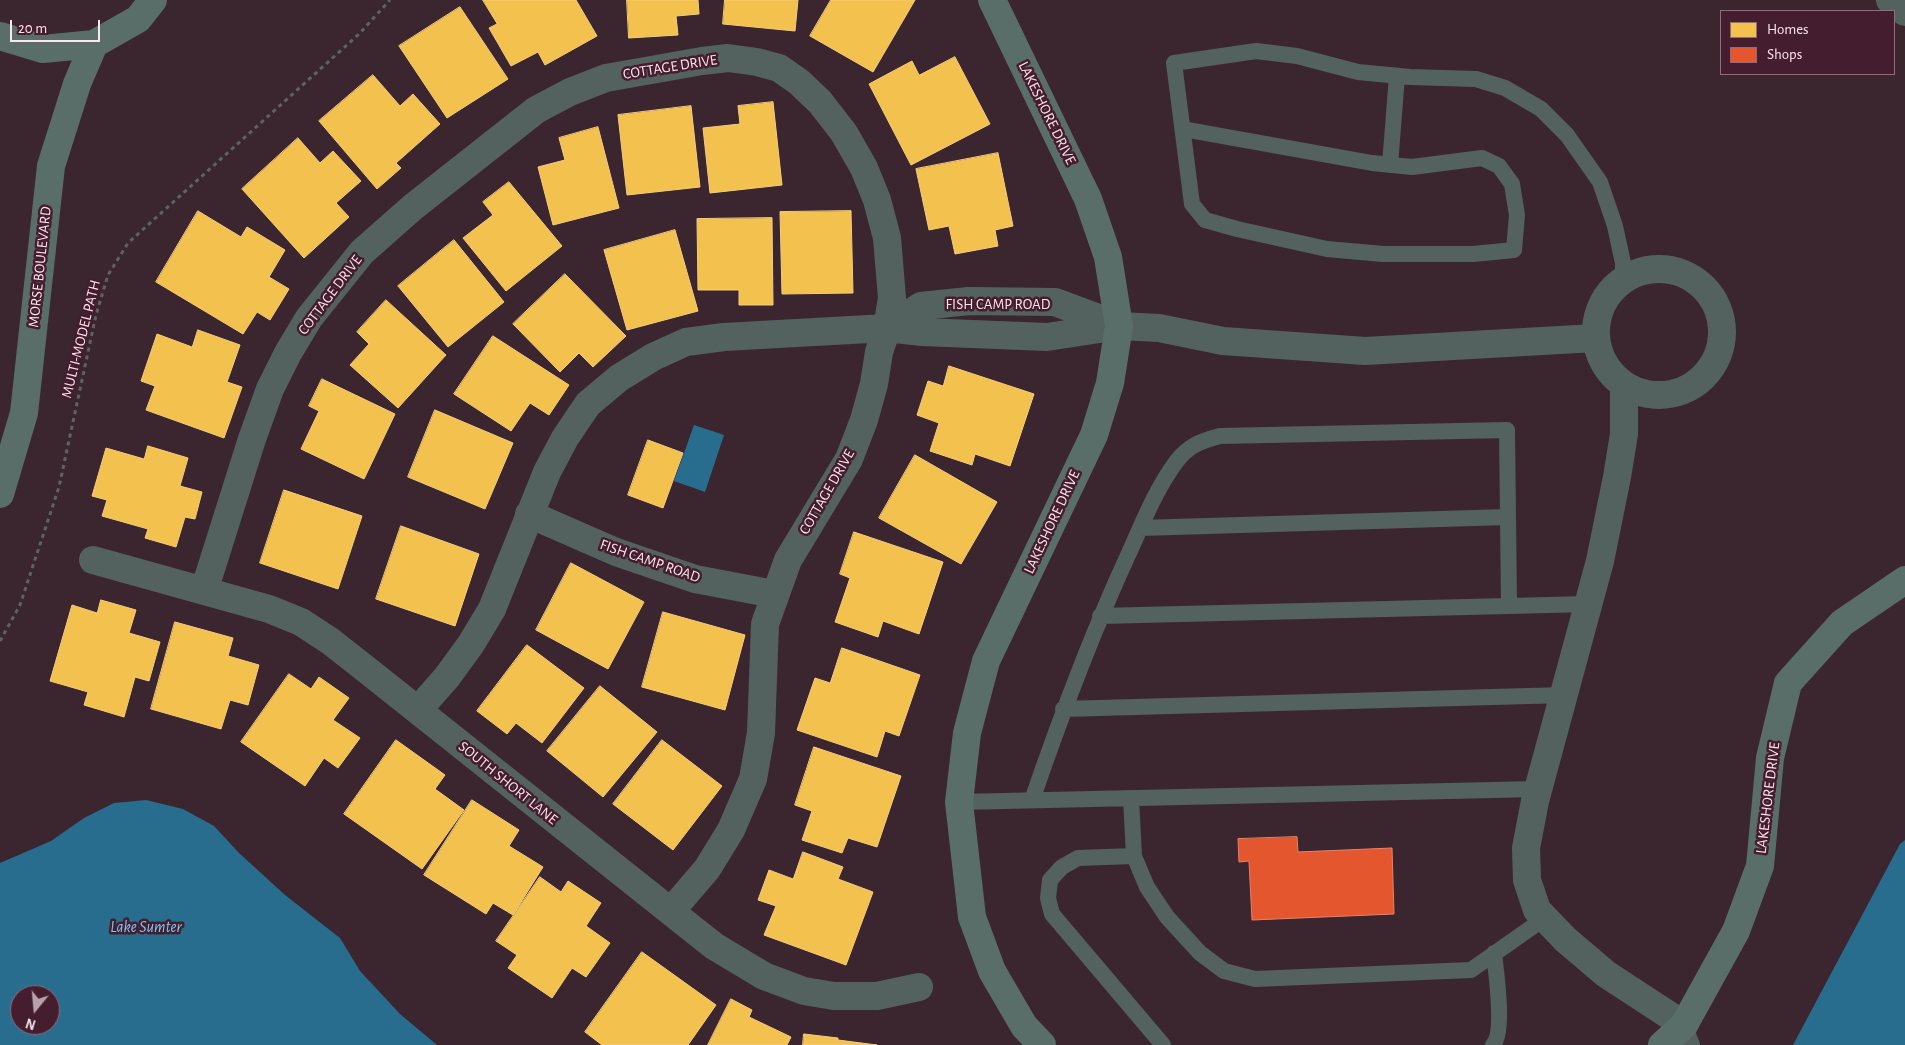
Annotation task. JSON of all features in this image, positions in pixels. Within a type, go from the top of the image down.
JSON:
[{"type":"street","points":[[0,36],[43,49],[94,44],[138,19],[153,0]]},
{"type":"street","name":"LAKESHORE DRIVE","points":[[992,0],[1088,199],[1108,257],[1119,326],[1110,383],[1094,435],[986,661],[966,733],[959,802],[972,917],[992,970],[1024,1026],[1042,1045]]},
{"type":"street","points":[[1890,0],[1905,12]]},
{"type":"street","name":"MORSE BOULEVARD","points":[[0,494],[24,413],[51,166],[77,84],[94,44]]},
{"type":"street","name":"COTTAGE DRIVE","points":[[204,590],[252,439],[270,389],[288,353],[309,318],[362,252],[406,213],[536,110],[570,92],[615,76],[728,58],[757,62],[779,68],[820,102],[844,133],[864,168],[877,200],[887,238],[892,298],[887,328],[879,352],[874,384],[864,420],[849,459],[788,560],[774,594],[765,624],[760,733],[753,779],[732,830],[707,869],[670,911]]},
{"type":"street","points":[[1663,268],[1683,274],[1701,284],[1714,301],[1722,321],[1722,341],[1715,361],[1703,378],[1685,390],[1664,395],[1644,394],[1624,386],[1610,373],[1600,356],[1595,338],[1596,321],[1601,305],[1610,290],[1622,279],[1642,270],[1663,268]]},
{"type":"street","name":"FISH CAMP ROAD","points":[[418,710],[447,678],[492,609],[547,472],[588,404],[619,378],[653,357],[686,342],[724,337],[887,328],[922,332],[1047,337],[1119,326],[1159,328],[1223,341],[1365,351],[1595,338]]},
{"type":"street","points":[[1624,386],[1624,434],[1617,477],[1600,561],[1565,696],[1538,789],[1526,848],[1526,880],[1537,910],[1566,940],[1606,974],[1688,1035]]},
{"type":"street","name":"FISH CAMP ROAD","points":[[529,514],[616,552],[694,579],[774,594]]},
{"type":"street","name":"SOUTH SHORT LANE","points":[[93,560],[269,609],[301,622],[330,641],[418,710],[714,946],[764,976],[804,991],[834,996],[876,996],[919,987]]},
{"type":"street","name":"LAKESHORE DRIVE","points":[[1662,1045],[1688,1035],[1736,931],[1760,866],[1770,758],[1788,683],[1842,623],[1905,580]]},
{"type":"lane","points":[[1183,129],[1321,155],[1390,165],[1412,167],[1482,158],[1500,166],[1512,184],[1517,215],[1514,250],[1473,254],[1383,254],[1328,249],[1205,220],[1192,204],[1174,63],[1256,51],[1297,56],[1358,72],[1396,76],[1476,78],[1505,88],[1541,109],[1567,135],[1600,182],[1616,226],[1623,264],[1622,279]]},
{"type":"lane","points":[[1390,165],[1396,76]]},
{"type":"lane","points":[[1032,800],[1063,709],[1100,616],[1140,528],[1157,493],[1177,461],[1196,443],[1220,436],[1507,430],[1509,606]]},
{"type":"lane","points":[[1140,528],[1508,518]]},
{"type":"lane","points":[[1100,616],[1589,604]]},
{"type":"lane","points":[[1063,709],[1565,696]]},
{"type":"lane","points":[[959,802],[1538,789]]},
{"type":"lane","points":[[1132,798],[1134,856],[1147,887],[1167,917],[1200,953],[1224,971],[1255,980],[1471,970],[1545,918]]},
{"type":"lane","points":[[1134,856],[1078,858],[1062,867],[1050,880],[1048,898],[1052,914],[1163,1045]]},
{"type":"lane","points":[[1493,1045],[1496,1042],[1500,1022],[1494,953]]},
{"type":"path","name":"MULTI-MODEL PATH","points":[[0,641],[20,605],[59,487],[96,315],[108,275],[128,243],[359,34],[390,0]]},
{"type":"water","points":[[694,425],[724,435],[705,492],[674,481]]},
{"type":"water","name":"Lake Sumter","points":[[146,800],[183,809],[214,826],[239,853],[285,895],[340,938],[360,971],[400,1014],[437,1045],[0,1045],[0,863],[51,841],[84,818],[114,803]]},
{"type":"water","points":[[1905,840],[1905,1045],[1793,1045],[1900,844]]},
{"type":"building: Homes","points":[[483,0],[576,0],[597,36],[545,65],[538,52],[511,66],[489,28],[497,24]]},
{"type":"building: Homes","points":[[627,0],[698,0],[699,14],[676,16],[678,35],[629,38]]},
{"type":"building: Homes","points":[[725,0],[798,0],[795,31],[723,24]]},
{"type":"building: Homes","points":[[831,0],[915,0],[873,72],[810,36]]},
{"type":"building: Homes","points":[[460,7],[508,79],[447,118],[399,46]]},
{"type":"building: Homes","points":[[955,57],[990,124],[911,165],[869,84],[912,61],[919,75]]},
{"type":"building: Homes","points":[[373,75],[400,106],[413,94],[440,124],[396,163],[401,168],[377,189],[319,121]]},
{"type":"building: Homes","points":[[773,102],[782,185],[710,193],[703,128],[740,124],[738,106]]},
{"type":"building: Homes","points":[[691,106],[700,187],[627,195],[618,115]]},
{"type":"building: Homes","points":[[598,127],[619,208],[553,225],[538,167],[565,160],[559,138]]},
{"type":"building: Homes","points":[[298,138],[320,163],[333,151],[361,181],[336,203],[349,217],[304,258],[242,189]]},
{"type":"building: Homes","points":[[998,153],[1013,226],[995,230],[998,246],[955,254],[949,226],[929,230],[916,169]]},
{"type":"building: Homes","points":[[509,182],[562,246],[506,291],[463,238],[493,215],[483,202]]},
{"type":"building: Homes","points":[[198,211],[241,237],[247,227],[285,250],[269,277],[289,289],[270,320],[257,312],[243,334],[156,282]]},
{"type":"building: Homes","points":[[851,211],[853,293],[782,294],[780,212]]},
{"type":"building: Homes","points":[[772,218],[773,305],[739,305],[739,290],[698,290],[697,219]]},
{"type":"building: Homes","points":[[675,230],[698,311],[627,330],[604,250]]},
{"type":"building: Homes","points":[[454,240],[504,302],[448,347],[398,286]]},
{"type":"building: Homes","points":[[565,274],[626,336],[593,367],[579,353],[560,372],[513,324]]},
{"type":"building: Homes","points":[[386,300],[446,355],[398,408],[350,365],[369,344],[357,332]]},
{"type":"building: Homes","points":[[198,330],[240,345],[227,382],[242,387],[224,438],[146,410],[155,386],[141,381],[157,334],[192,347]]},
{"type":"building: Homes","points":[[493,336],[569,385],[549,415],[530,403],[511,431],[454,394]]},
{"type":"building: Homes","points":[[949,366],[1034,394],[1010,466],[975,454],[972,465],[930,451],[939,423],[917,415],[928,381],[943,386]]},
{"type":"building: Homes","points":[[322,379],[395,414],[364,479],[301,449],[319,411],[309,406]]},
{"type":"building: Homes","points":[[435,410],[513,443],[485,509],[408,477]]},
{"type":"building: Homes","points":[[648,440],[683,453],[663,508],[628,495]]},
{"type":"building: Homes","points":[[148,446],[188,458],[180,486],[202,492],[195,519],[185,517],[176,547],[145,538],[148,529],[102,516],[107,500],[92,496],[106,448],[144,459]]},
{"type":"building: Homes","points":[[915,455],[997,502],[961,564],[879,518]]},
{"type":"building: Homes","points":[[284,490],[362,516],[338,589],[260,563]]},
{"type":"building: Homes","points":[[401,526],[479,554],[455,626],[376,599]]},
{"type":"building: Homes","points":[[854,532],[943,562],[919,634],[883,621],[878,637],[835,622],[850,578],[840,574]]},
{"type":"building: Homes","points":[[571,563],[644,602],[608,669],[536,630]]},
{"type":"building: Homes","points":[[101,600],[136,610],[129,633],[160,642],[149,681],[135,677],[124,717],[84,705],[88,692],[50,681],[72,605],[97,613]]},
{"type":"building: Homes","points":[[663,612],[745,635],[725,710],[642,687]]},
{"type":"building: Homes","points":[[175,622],[233,638],[228,656],[259,665],[248,705],[230,700],[221,729],[151,709]]},
{"type":"building: Homes","points":[[527,645],[584,688],[542,743],[516,723],[507,734],[477,711]]},
{"type":"building: Homes","points":[[842,648],[920,675],[899,736],[885,731],[877,757],[797,730],[815,678],[830,683]]},
{"type":"building: Homes","points":[[289,674],[311,689],[319,677],[349,698],[333,720],[360,738],[338,768],[324,758],[305,786],[241,742]]},
{"type":"building: Homes","points":[[600,686],[657,732],[603,797],[547,751]]},
{"type":"building: Homes","points":[[396,740],[445,775],[435,789],[464,810],[422,869],[344,814]]},
{"type":"building: Homes","points":[[662,740],[722,786],[673,850],[613,804]]},
{"type":"building: Homes","points":[[814,747],[901,776],[877,847],[848,838],[842,853],[802,840],[812,811],[795,805]]},
{"type":"building: Homes","points":[[472,800],[519,830],[509,846],[543,867],[513,915],[493,903],[486,914],[424,875]]},
{"type":"building: Homes","points":[[803,852],[843,867],[838,879],[873,892],[846,965],[764,935],[776,906],[758,900],[769,870],[793,879]]},
{"type":"building: Homes","points":[[540,877],[561,892],[568,881],[601,903],[586,926],[610,943],[586,977],[572,968],[552,998],[508,968],[517,955],[496,941]]},
{"type":"building: Homes","points":[[642,952],[716,1005],[688,1045],[602,1045],[585,1032]]},
{"type":"building: Homes","points":[[731,999],[752,1010],[749,1017],[791,1037],[787,1045],[708,1045]]},
{"type":"building: Homes","points":[[804,1034],[838,1038],[838,1040],[877,1045],[803,1045]]},
{"type":"building: Shops","points":[[1297,837],[1298,852],[1392,848],[1394,914],[1252,920],[1249,861],[1239,862],[1238,839]]}]
